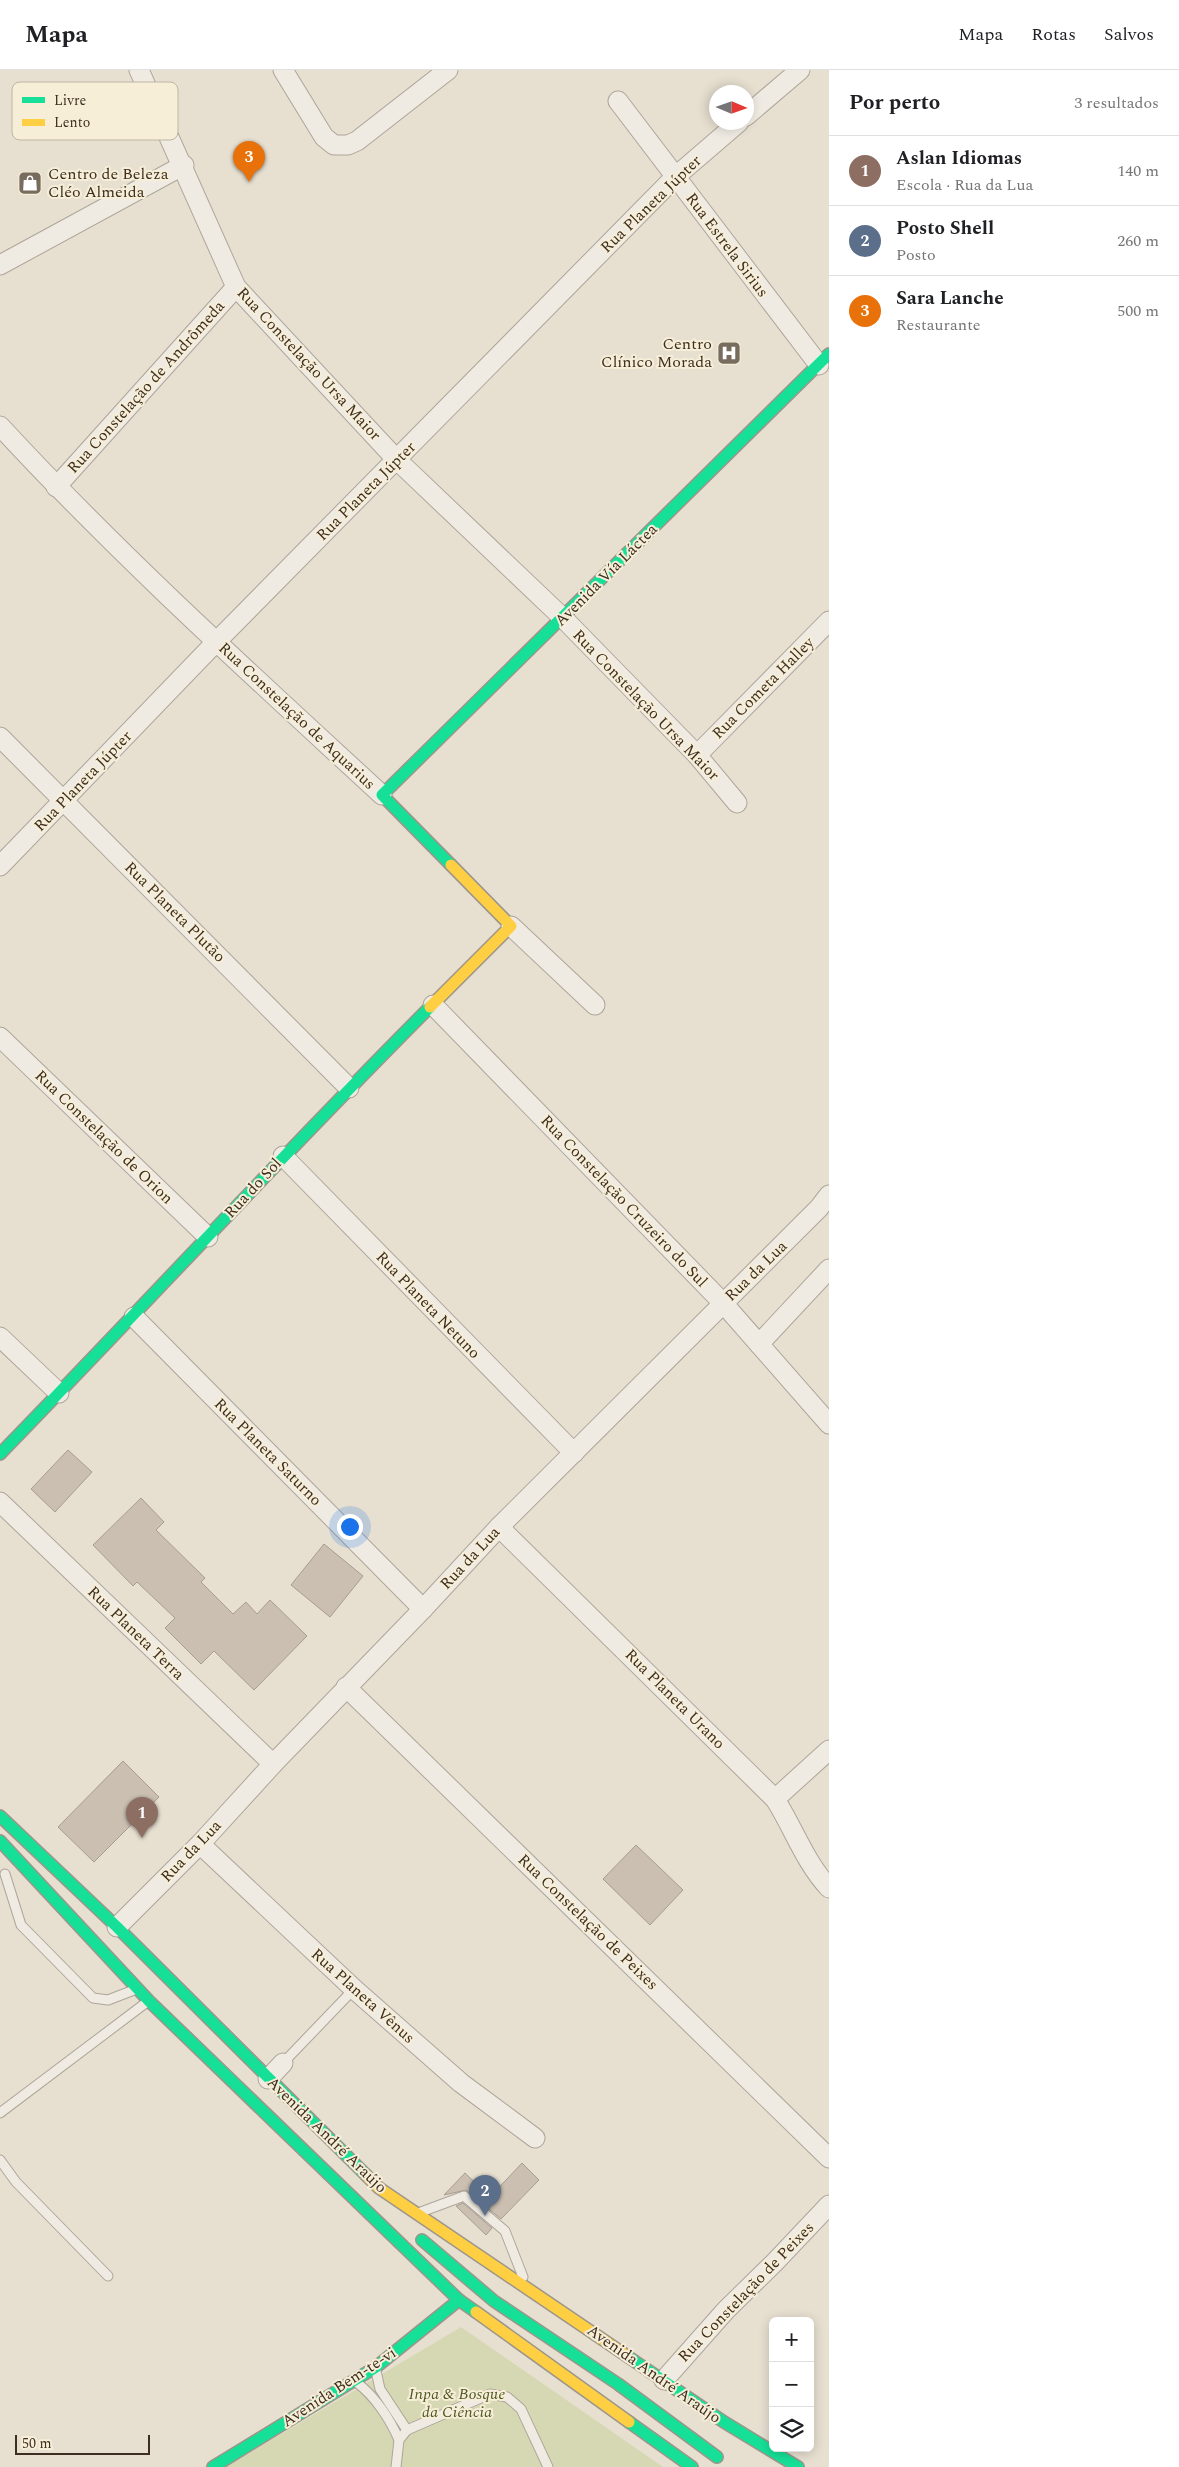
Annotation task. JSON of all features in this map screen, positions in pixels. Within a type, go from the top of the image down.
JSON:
[{"type":"main road","name":"Avenida Vía Láctea","points":[[382,794],[824,360]]},
{"type":"main road","name":"Rua Constelação de Aquarius","points":[[382,794],[511,926]]},
{"type":"main road","name":"Rua do Sol","points":[[0,1454],[134,1317],[283,1156],[511,926]]},
{"type":"main road","name":"Avenida André Araújo","points":[[0,1816],[117,1927],[379,2188],[724,2422],[798,2467]]},
{"type":"main road","name":"Avenida André Araújo","points":[[0,1841],[149,2001],[459,2300],[692,2467]]},
{"type":"main road","points":[[379,2188],[400,2215]]},
{"type":"main road","points":[[410,2229],[494,2301],[618,2384],[717,2457]]},
{"type":"main road","name":"Avenida Bem-te-vi","points":[[213,2467],[376,2367],[459,2300]]},
{"type":"main road","points":[[724,2422],[740,2447]]},
{"type":"street","points":[[283,70],[324,137],[334,145],[348,145],[357,141],[448,70]]},
{"type":"street","points":[[754,109],[800,70]]},
{"type":"street","name":"Rua Estrela Sirius","points":[[618,101],[675,177],[824,360]]},
{"type":"street","name":"Rua Planeta Júpter","points":[[0,866],[216,642],[398,460],[675,177],[730,130]]},
{"type":"street","name":"Rua Constelação Ursa Maior","points":[[174,140],[236,287],[398,460],[563,618],[697,754],[737,803]]},
{"type":"street","points":[[0,265],[184,165]]},
{"type":"street","name":"Rua Constelação de Andrômeda","points":[[56,487],[236,287]]},
{"type":"street","name":"Rua Constelação de Aquarius","points":[[0,426],[56,487],[216,642],[382,794]]},
{"type":"street","name":"Rua Cometa Halley","points":[[697,754],[829,621]]},
{"type":"street","name":"Rua Planeta Plutão","points":[[0,737],[65,800],[349,1088]]},
{"type":"street","name":"Rua Constelação de Aquarius","points":[[511,926],[595,1004]]},
{"type":"street","name":"Rua Constelação Cruzeiro do Sul","points":[[433,1005],[723,1302],[829,1424]]},
{"type":"street","name":"Rua Constelação de Orion","points":[[0,1038],[208,1238]]},
{"type":"street","name":"Rua Planeta Netuno","points":[[283,1156],[574,1453]]},
{"type":"street","name":"Rua da Lua","points":[[117,1927],[200,1844],[272,1764],[423,1609],[499,1527],[723,1302],[820,1208],[829,1194]]},
{"type":"street","points":[[759,1344],[829,1269]]},
{"type":"street","name":"Rua Planeta Saturno","points":[[134,1317],[423,1609]]},
{"type":"street","points":[[0,1337],[59,1393]]},
{"type":"street","name":"Rua Planeta Terra","points":[[0,1502],[272,1764]]},
{"type":"street","name":"Rua Planeta Urano","points":[[499,1527],[775,1799],[788,1821],[805,1858],[829,1888]]},
{"type":"street","name":"Rua Constelação de Peixes","points":[[346,1687],[829,2158]]},
{"type":"street","points":[[775,1799],[829,1750]]},
{"type":"street","name":"Rua Planeta Vênus","points":[[200,1844],[354,1989],[460,2083],[535,2138]]},
{"type":"street","points":[[268,2079],[283,2063]]},
{"type":"street","name":"Rua Constelação de Peixes","points":[[664,2380],[726,2310],[776,2262],[829,2205]]},
{"type":"lane","points":[[24,1866],[2,1876],[21,1925],[93,1998],[108,2000],[137,1988]]},
{"type":"lane","points":[[283,2063],[354,1989]]},
{"type":"lane","points":[[0,2113],[149,2001]]},
{"type":"lane","points":[[0,2160],[16,2182],[108,2276]]},
{"type":"lane","points":[[417,2214],[464,2196],[505,2231],[527,2287]]},
{"type":"lane","points":[[376,2367],[380,2389],[407,2430]]},
{"type":"lane","points":[[354,2381],[366,2391],[392,2423],[399,2440],[396,2467]]},
{"type":"lane","points":[[399,2440],[407,2430],[490,2394],[507,2397],[521,2409],[548,2467]]},
{"type":"green space","name":"Inpa & Bosque da Ciência","points":[[461,2327],[663,2467],[226,2467]]},
{"type":"building","points":[[68,1450],[92,1472],[55,1512],[31,1489]]},
{"type":"building","points":[[141,1498],[164,1522],[156,1530],[205,1578],[201,1582],[233,1614],[246,1602],[257,1614],[270,1600],[307,1636],[254,1690],[214,1651],[201,1664],[165,1628],[175,1618],[137,1582],[133,1586],[93,1545]]},
{"type":"building","points":[[324,1544],[363,1576],[330,1617],[291,1585]]},
{"type":"building","points":[[123,1761],[159,1797],[94,1862],[58,1827]]},
{"type":"building","points":[[636,1845],[683,1890],[650,1925],[603,1879]]},
{"type":"building","points":[[522,2163],[539,2180],[501,2219],[466,2190],[444,2195],[465,2173],[490,2197]]},
{"type":"building","points":[[463,2203],[492,2228],[486,2235],[456,2206]]},
{"type":"traffic: fast","points":[[451,865],[382,795],[829,354]]},
{"type":"traffic: fast","points":[[0,1454],[321,1118],[430,1007]]},
{"type":"traffic: fast","points":[[0,1816],[117,1927],[366,2175]]},
{"type":"traffic: fast","points":[[0,1841],[149,2001],[459,2300],[476,2312]]},
{"type":"traffic: fast","points":[[422,2240],[494,2301],[618,2384],[717,2457]]},
{"type":"traffic: fast","points":[[213,2467],[376,2367],[459,2300]]},
{"type":"traffic: fast","points":[[627,2356],[724,2422],[798,2467]]},
{"type":"traffic: fast","points":[[629,2422],[692,2467]]},
{"type":"traffic: slow","points":[[430,1007],[511,926],[451,865]]},
{"type":"traffic: slow","points":[[366,2175],[379,2188],[627,2356]]},
{"type":"traffic: slow","points":[[476,2312],[629,2422]]},
{"type":"place","name":"Sara Lanche","points":[[249,182]]},
{"type":"place","name":"Centro de Beleza Cléo Almeida","points":[[30,183]]},
{"type":"place","name":"Centro Clínico Morada","points":[[729,353]]},
{"type":"place","name":"Aslan Idiomas","points":[[142,1838]]},
{"type":"place","name":"Posto Shell","points":[[485,2216]]}]
